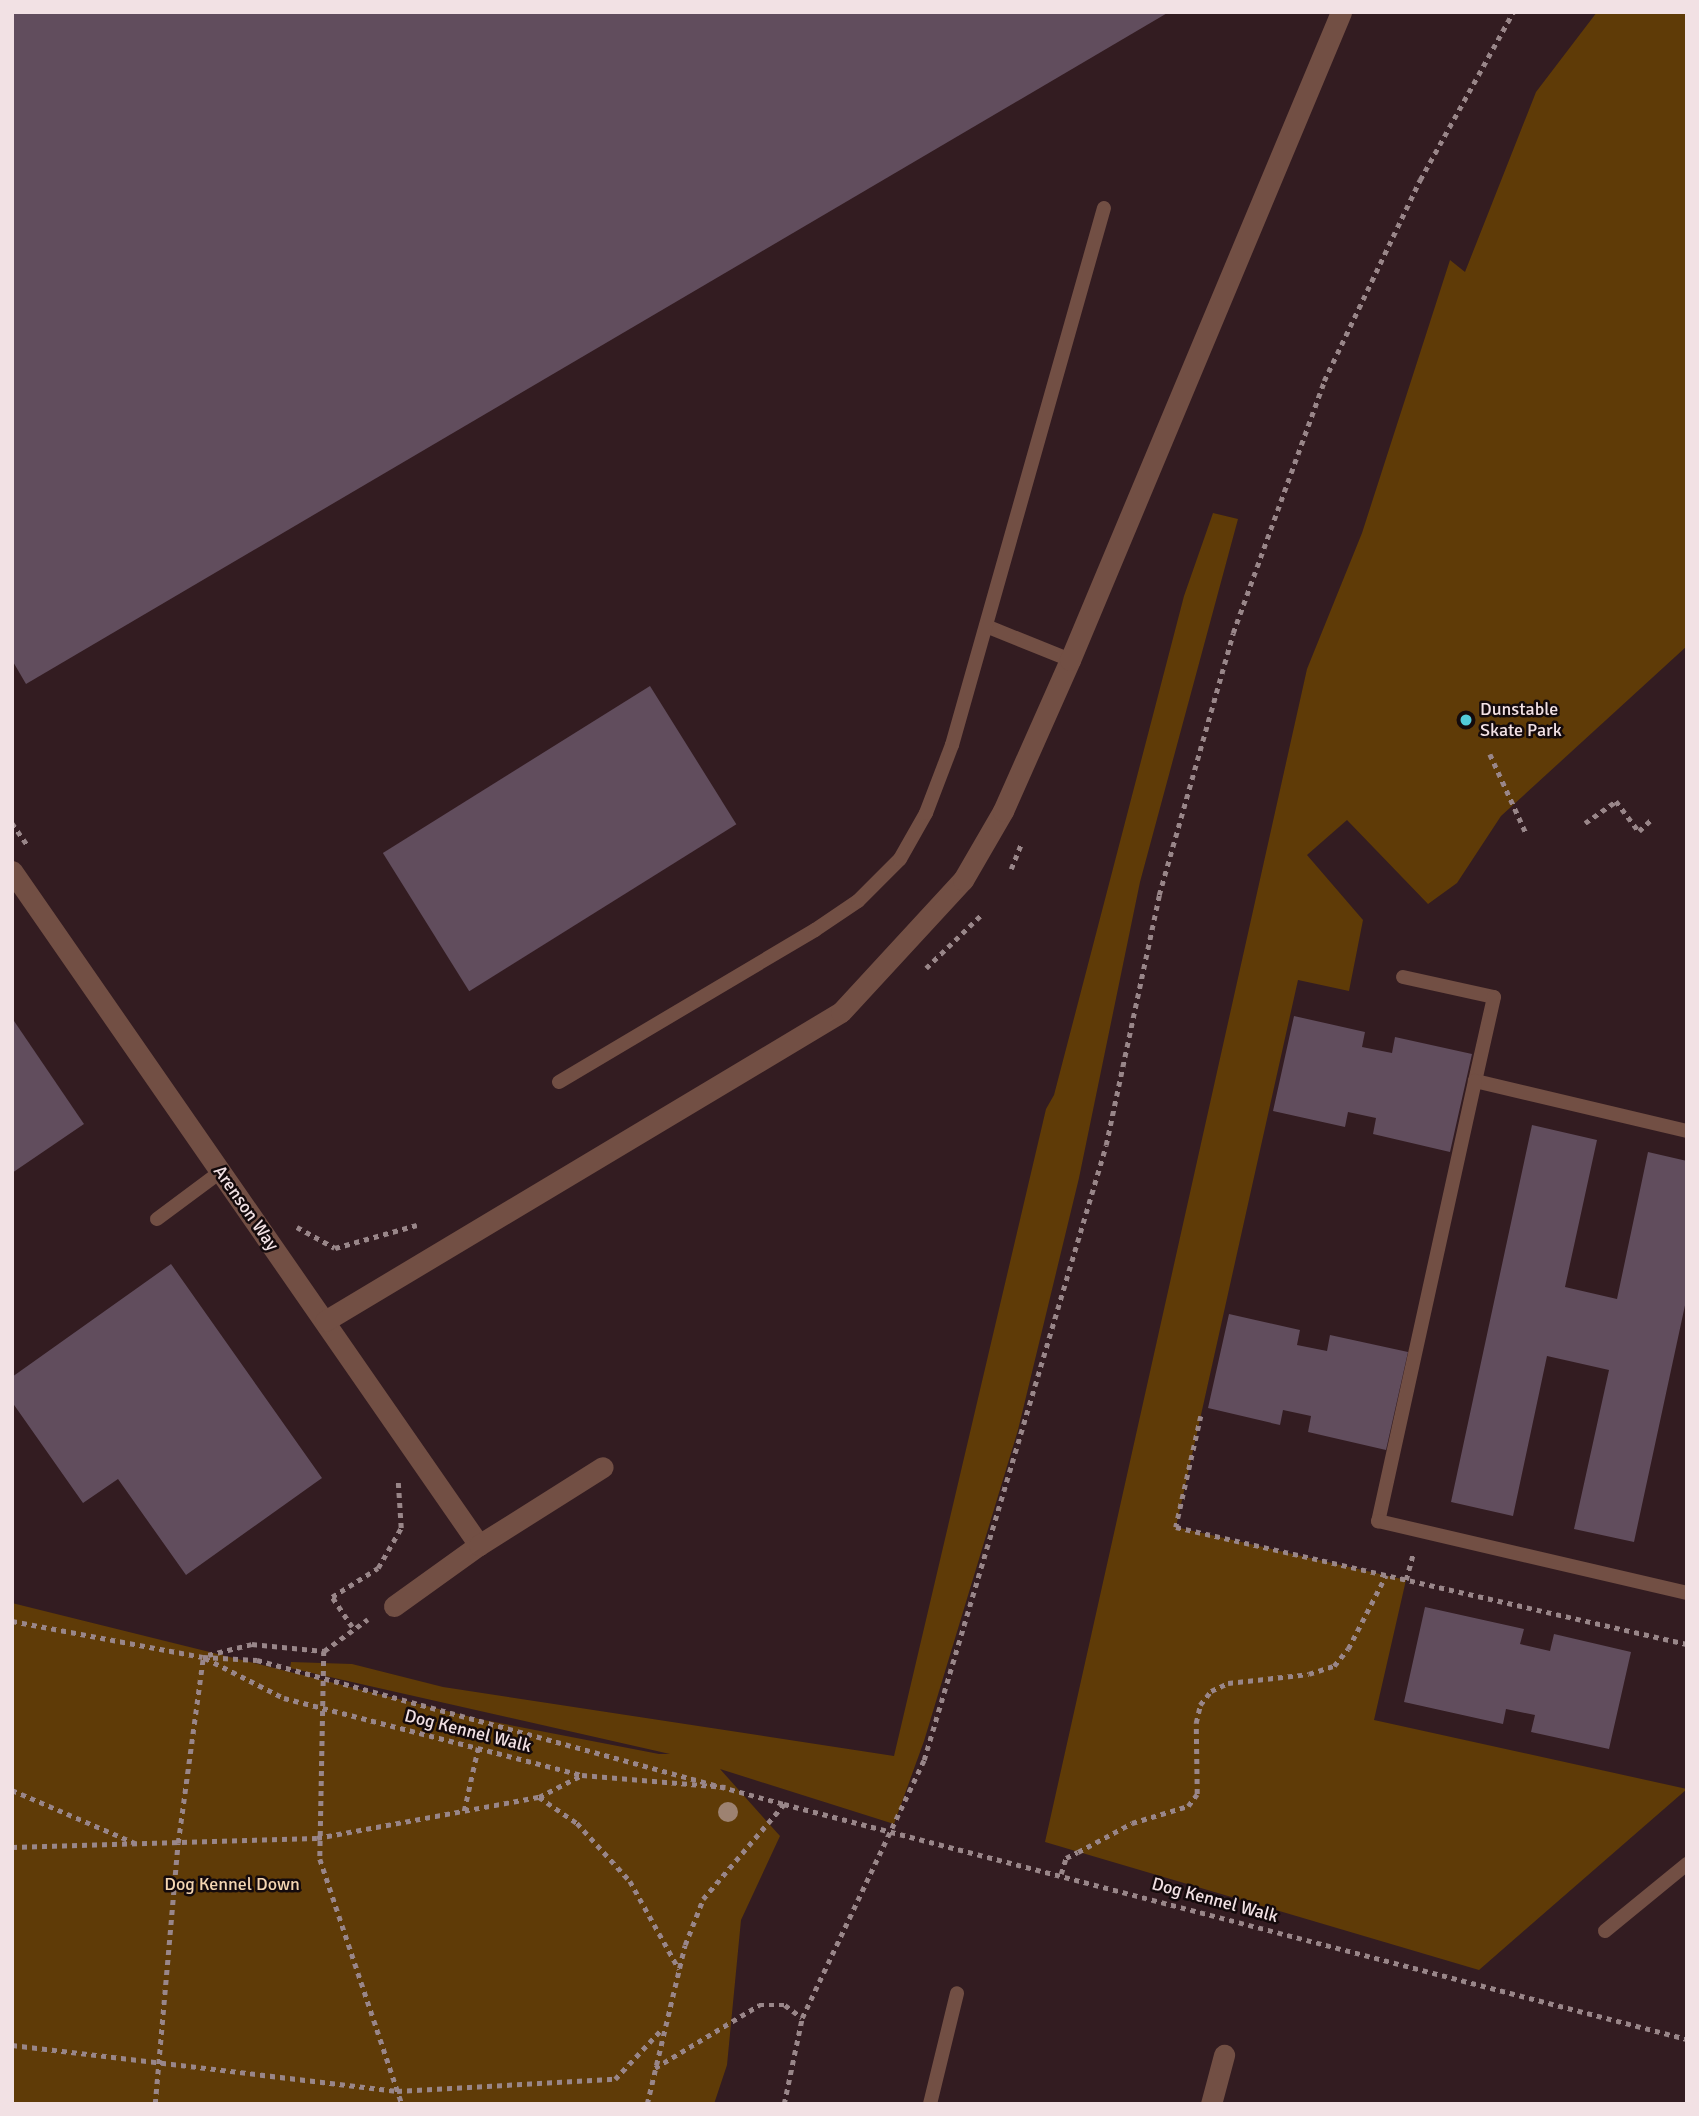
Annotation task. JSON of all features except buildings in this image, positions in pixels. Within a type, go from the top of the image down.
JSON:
[{"type":"street","points":[[325,1321],[841,1013],[963,880],[1003,811],[1070,660],[1341,12]]},
{"type":"street","name":"Arenson Way","points":[[12,871],[479,1545]]},
{"type":"street","points":[[394,1606],[479,1545],[603,1466]]},
{"type":"street","points":[[1211,2104],[1224,2055]]},
{"type":"lane","points":[[559,1082],[815,930],[858,901],[900,859],[926,813],[951,745],[1104,208]]},
{"type":"lane","points":[[986,626],[1070,660]]},
{"type":"lane","points":[[1404,977],[1494,997],[1378,1521],[1687,1593]]},
{"type":"lane","points":[[1475,1081],[1687,1131]]},
{"type":"lane","points":[[157,1219],[220,1172]]},
{"type":"lane","points":[[1605,1931],[1687,1864]]},
{"type":"lane","points":[[929,2104],[957,1993]]},
{"type":"path","points":[[784,2104],[802,2018],[893,1831],[924,1760],[1106,1145],[1159,895],[1233,633],[1324,381],[1420,180],[1513,12]]},
{"type":"path","points":[[1489,754],[1526,833]]},
{"type":"path","points":[[1585,822],[1616,801],[1639,831],[1653,818]]},
{"type":"path","points":[[292,1224],[335,1248],[418,1225]]},
{"type":"path","points":[[1201,1416],[1176,1527],[1687,1644]]},
{"type":"path","points":[[352,1627],[332,1597],[378,1568],[401,1528],[398,1470]]},
{"type":"path","points":[[1061,1874],[1066,1858],[1132,1823],[1188,1806],[1197,1794],[1198,1714],[1211,1692],[1228,1683],[1309,1674],[1334,1666],[1348,1648],[1386,1575]]},
{"type":"path","points":[[155,2104],[156,2063],[178,1843],[203,1657],[252,1644],[324,1651],[352,1627],[394,1606]]},
{"type":"path","name":"Dog Kennel Walk","points":[[12,1621],[203,1657],[257,1660],[323,1680],[737,1788],[785,1804],[1687,2039]]},
{"type":"path","points":[[324,1651],[317,1838],[320,1859],[402,2104]]},
{"type":"path","name":"Dog Kennel Walk","points":[[203,1657],[284,1698],[582,1775],[737,1788]]},
{"type":"path","points":[[464,1811],[478,1748]]},
{"type":"path","points":[[12,1847],[317,1838],[539,1797],[582,1775]]},
{"type":"path","points":[[12,1790],[139,1844]]},
{"type":"path","points":[[539,1797],[577,1824],[629,1881],[679,1969]]},
{"type":"path","points":[[647,2104],[662,2029],[679,1969],[704,1899],[785,1804]]},
{"type":"path","points":[[654,2069],[759,2005],[785,2005],[802,2018]]},
{"type":"path","points":[[12,2045],[397,2091],[615,2079],[662,2029]]},
{"type":"green space","points":[[1597,12],[1687,12],[1687,646],[1501,816],[1457,883],[1428,904],[1347,820],[1307,855],[1363,920],[1349,991],[1298,980],[1176,1527],[1406,1580],[1374,1720],[1687,1789],[1479,1970],[1045,1842],[1307,669],[1362,533],[1450,260],[1465,272],[1536,92]]},
{"type":"green space","name":"Dog Kennel Down","points":[[1213,513],[1238,519],[1140,882],[1079,1178],[1018,1430],[924,1741],[894,1824],[720,1769],[780,1836],[741,1920],[727,2065],[714,2104],[12,2104],[12,1603],[479,1719],[659,1754],[670,1754],[290,1668],[291,1662],[352,1664],[443,1687],[894,1756],[1046,1109],[1054,1095],[1184,596]]},
{"type":"place","name":"Dunstable Skate Park","points":[[1466,720]]}]
